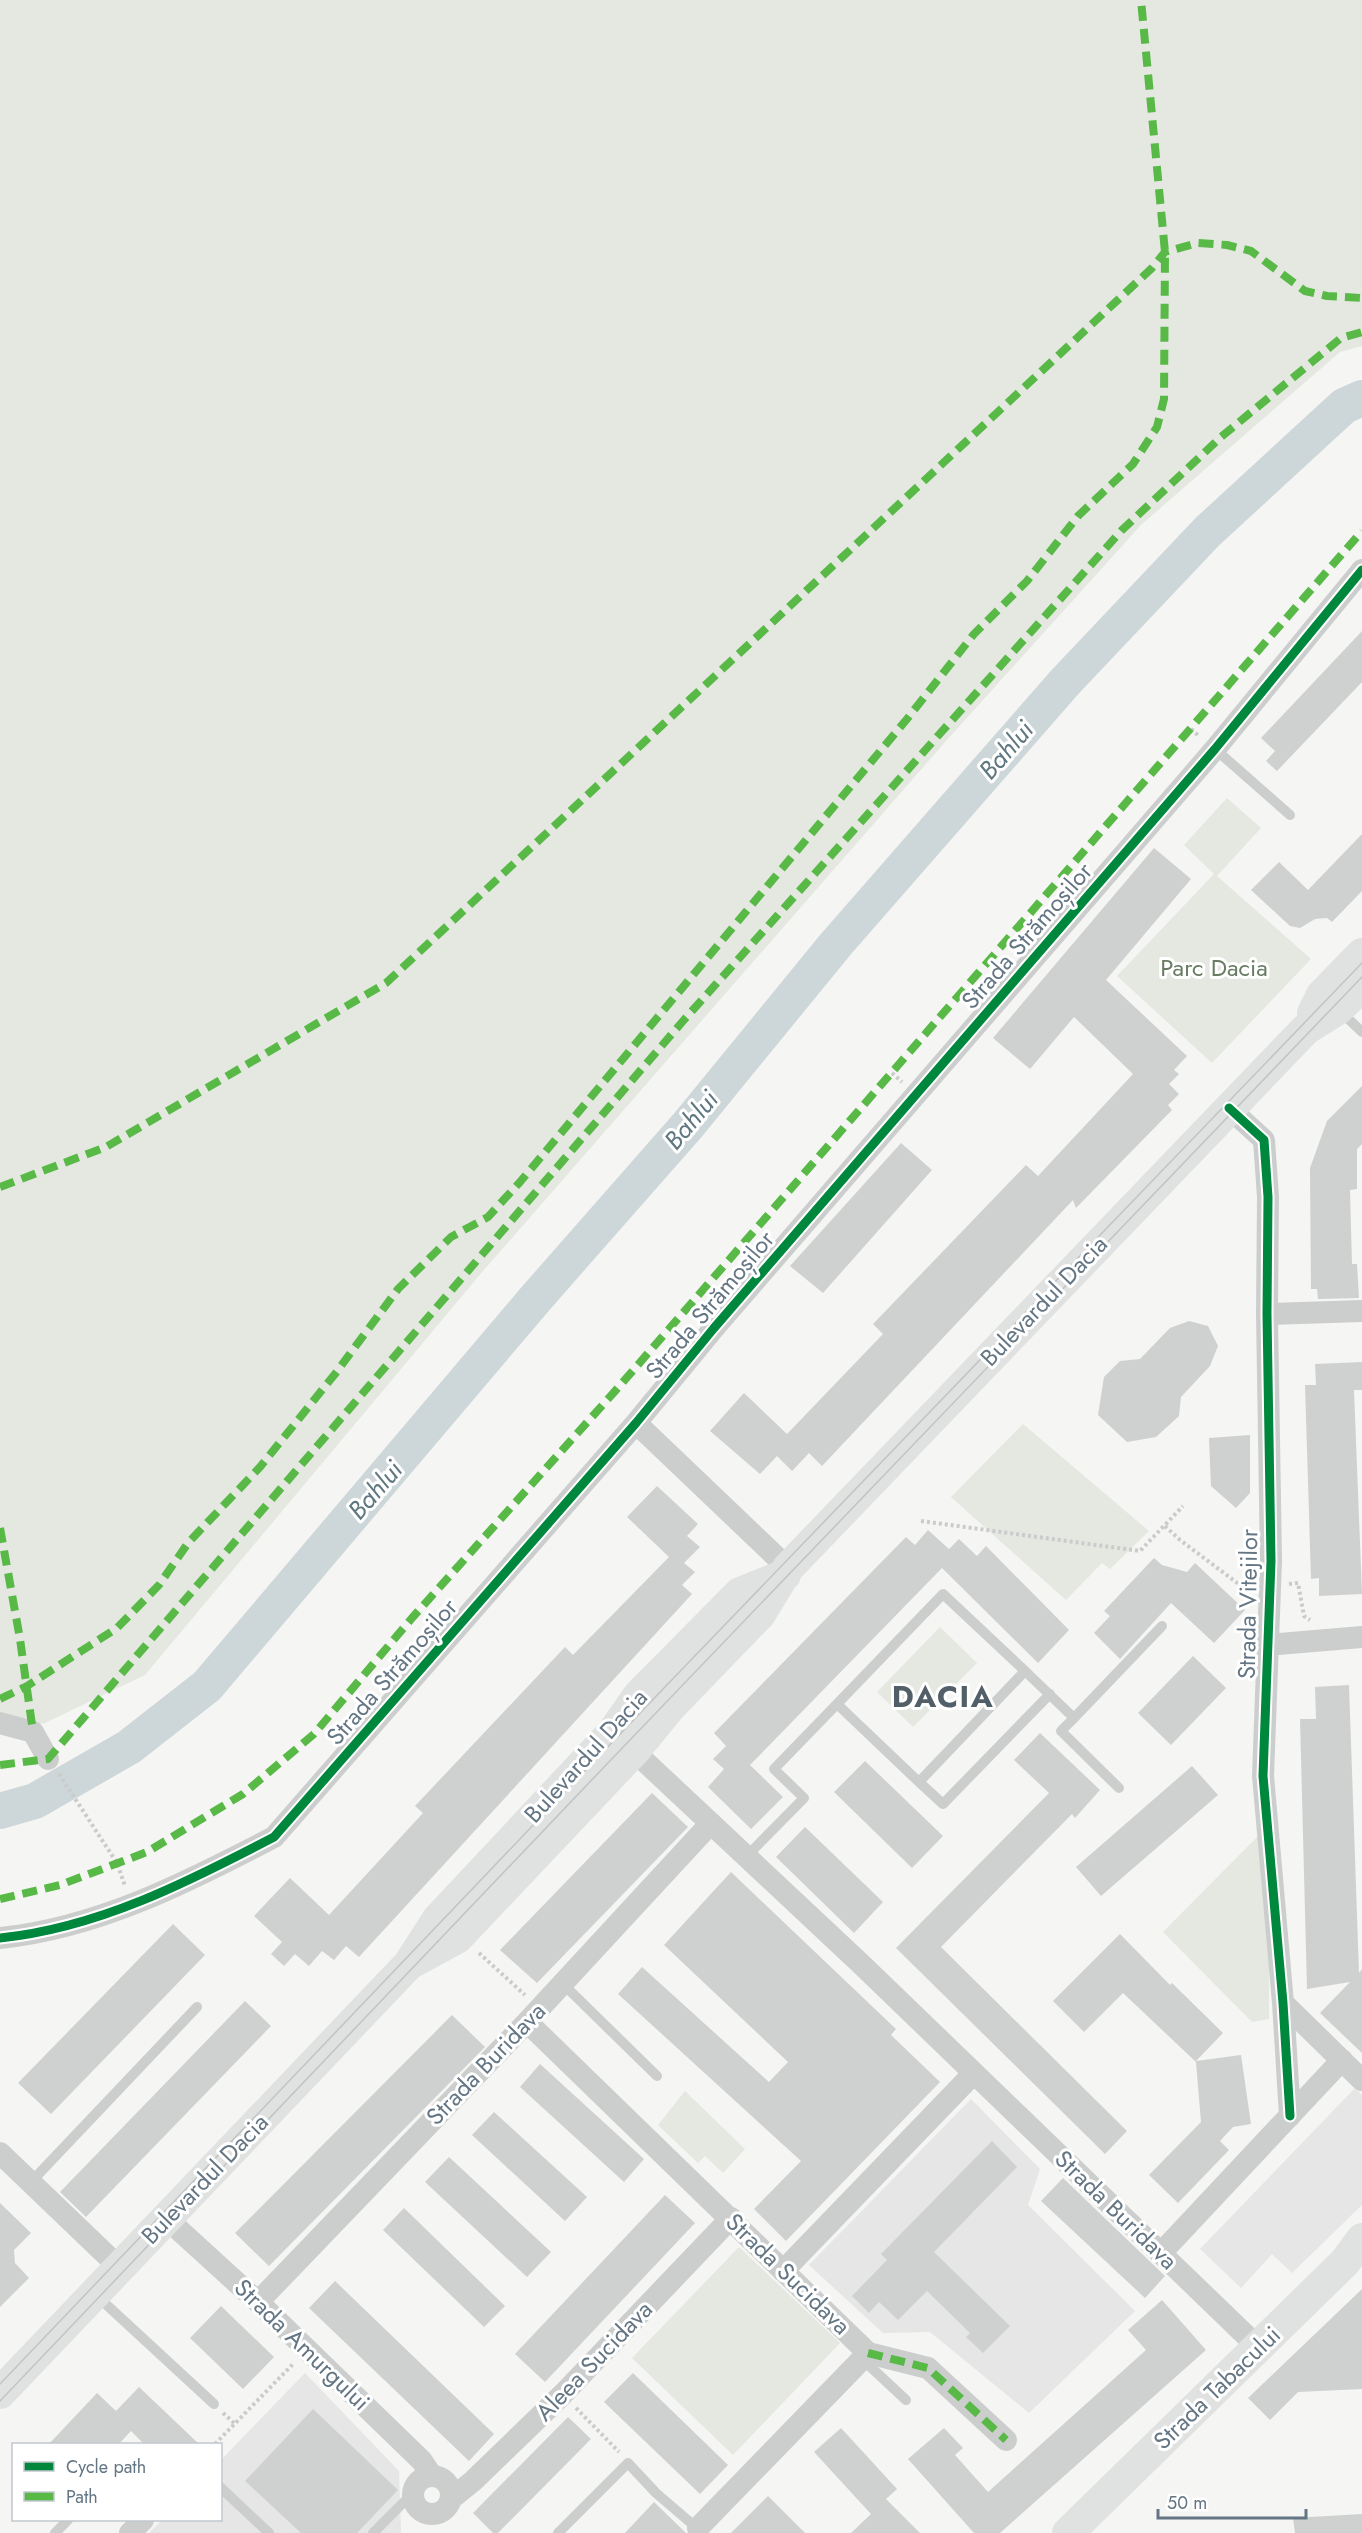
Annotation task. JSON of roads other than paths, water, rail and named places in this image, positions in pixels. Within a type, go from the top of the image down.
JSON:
[{"type":"street","name":"Strada Strămoșilor","points":[[0,1938],[78,1922],[132,1905],[274,1837],[636,1424],[714,1328],[1215,749],[1362,570]]},
{"type":"street","name":"Bulevardul Dacia","points":[[0,2393],[409,1964],[438,1919],[624,1742],[639,1695],[740,1593],[786,1572],[1305,1029],[1330,1002],[1362,954]]},
{"type":"street","name":"Bulevardul Dacia","points":[[1330,1002],[1362,986]]},
{"type":"street","name":"Strada Vitejilor","points":[[1229,1108],[1264,1140],[1268,1197],[1266,1314],[1271,1561],[1263,1776],[1283,2003],[1290,2116]]},
{"type":"street","points":[[1266,1314],[1362,1311]]},
{"type":"street","points":[[636,1424],[786,1572]]},
{"type":"street","points":[[1267,1645],[1362,1637]]},
{"type":"street","points":[[0,1723],[33,1732],[48,1759]]},
{"type":"street","name":"Strada Buridava","points":[[624,1742],[747,1856],[1258,2347]]},
{"type":"street","name":"Strada Buridava","points":[[258,2302],[533,2015],[711,1823]]},
{"type":"street","points":[[1283,2003],[1362,2080]]},
{"type":"street","name":"Strada Sucidava","points":[[533,2015],[865,2356],[696,2530]]},
{"type":"street","points":[[1161,2253],[1342,2060]]},
{"type":"street","points":[[783,2271],[974,2073]]},
{"type":"street","points":[[0,2153],[120,2268]]},
{"type":"street","name":"Aleea Sucidava","points":[[452,2498],[473,2481],[563,2394],[731,2218]]},
{"type":"street","name":"Strada Amurgului","points":[[167,2219],[258,2302],[422,2461],[432,2476],[442,2479],[450,2488],[452,2498]]},
{"type":"street","name":"Strada Tabacului","points":[[1068,2533],[1345,2262],[1362,2239]]},
{"type":"street","points":[[865,2356],[928,2368],[1006,2440]]},
{"type":"street","points":[[432,2476],[424,2477],[417,2482],[413,2493],[421,2523],[446,2508],[452,2498]]},
{"type":"street","points":[[130,2533],[142,2521]]},
{"type":"lane","points":[[1215,749],[1290,815]]},
{"type":"lane","points":[[1330,1002],[1362,1032]]},
{"type":"lane","points":[[747,1856],[804,1798],[774,1769],[943,1594],[1074,1718]]},
{"type":"lane","points":[[1119,1788],[1061,1731],[1162,1626]]},
{"type":"lane","points":[[919,1782],[1025,1671]]},
{"type":"lane","points":[[837,1704],[943,1804],[1050,1694]]},
{"type":"lane","points":[[562,1983],[657,2076]]},
{"type":"lane","points":[[31,2182],[197,2007]]},
{"type":"lane","points":[[95,2294],[214,2404]]},
{"type":"lane","points":[[865,2356],[906,2400]]},
{"type":"lane","points":[[558,2533],[627,2463],[696,2530]]},
{"type":"lane","points":[[222,2489],[269,2533]]},
{"type":"lane","points":[[373,2533],[413,2493]]},
{"type":"lane","points":[[56,2533],[67,2521]]},
{"type":"waterway","name":"Bahlui","points":[[0,1811],[35,1801],[129,1747],[207,1686],[536,1298],[688,1125],[836,944],[1065,682],[1207,532],[1344,406],[1362,398]]},
{"type":"tram line","points":[[0,2384],[664,1688],[1362,963]]},
{"type":"tram line","points":[[0,2401],[1362,977]]},
{"type":"district","name":"DACIA","points":[[943,1697]]},
{"type":"park label","name":"Parc Dacia","points":[[1214,968]]}]
